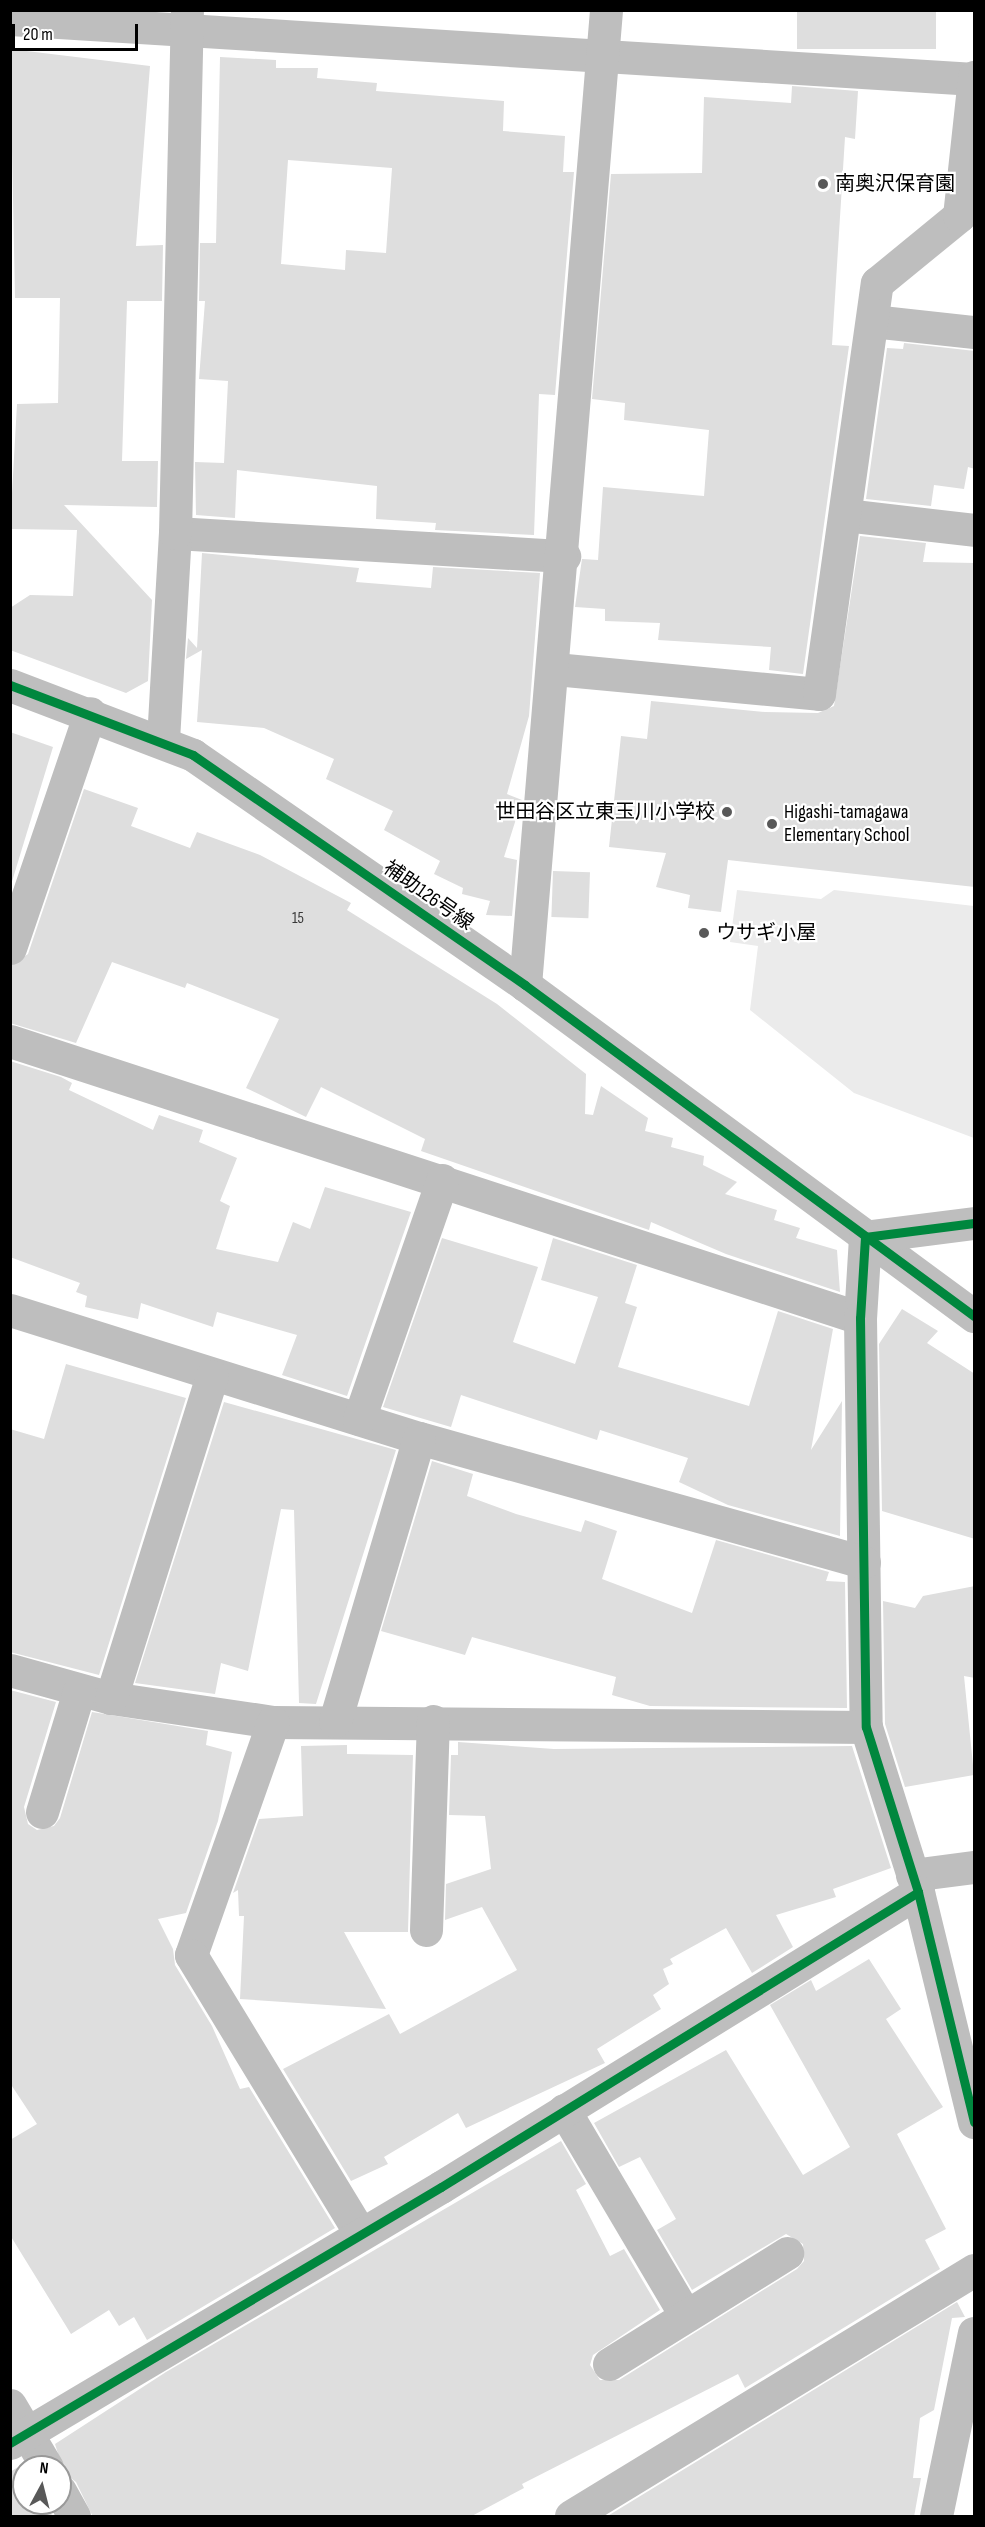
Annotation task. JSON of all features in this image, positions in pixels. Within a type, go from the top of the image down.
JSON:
[{"type":"street","points":[[525,985],[555,669],[606,10]]},
{"type":"street","points":[[10,19],[187,21],[602,60],[974,78],[959,216],[877,282],[819,694],[555,669]]},
{"type":"street","points":[[163,740],[176,533],[187,21]]},
{"type":"street","points":[[872,321],[975,332]]},
{"type":"street","points":[[845,514],[975,530]]},
{"type":"street","points":[[176,533],[564,556]]},
{"type":"street","name":"補助126号線","points":[[10,685],[163,740],[193,754],[525,985],[796,1187],[975,1316]]},
{"type":"street","points":[[10,948],[16,915],[90,713]]},
{"type":"street","points":[[10,1041],[860,1318]]},
{"type":"street","points":[[359,1419],[442,1180]]},
{"type":"street","points":[[975,1223],[865,1237],[860,1318],[866,1727],[915,1883],[975,2122]]},
{"type":"street","points":[[10,1311],[212,1376],[418,1438],[864,1562]]},
{"type":"street","points":[[111,1698],[212,1376]]},
{"type":"street","points":[[335,1721],[418,1438]]},
{"type":"street","points":[[10,1670],[111,1698],[273,1722],[433,1721],[866,1727]]},
{"type":"street","points":[[42,1812],[80,1691]]},
{"type":"street","points":[[426,1930],[433,1721]]},
{"type":"street","points":[[273,1722],[191,1955],[359,2231]]},
{"type":"street","points":[[19,2438],[359,2231],[564,2110],[915,1883],[975,1867]]},
{"type":"street","points":[[564,2110],[685,2315]]},
{"type":"street","points":[[609,2364],[787,2253]]},
{"type":"street","points":[[571,2517],[975,2270]]},
{"type":"street","points":[[936,2517],[975,2333]]},
{"type":"street","points":[[10,2405],[19,2438],[35,2455]]},
{"type":"shaded area","points":[[737,890],[821,899],[834,890],[974,906],[974,1138],[854,1093],[750,1010],[758,946],[730,942]]},
{"type":"building","points":[[797,10],[936,10],[936,49],[797,49]]},
{"type":"building","points":[[10,49],[150,66],[136,246],[163,245],[162,301],[127,301],[122,461],[158,461],[157,507],[64,505],[152,600],[148,681],[126,693],[10,650],[10,608],[30,595],[73,596],[77,530],[10,529],[17,404],[58,403],[60,298],[15,298]]},
{"type":"building","points":[[220,57],[276,60],[276,68],[318,68],[317,78],[377,83],[376,91],[504,101],[503,131],[565,136],[563,172],[574,172],[555,395],[539,394],[534,535],[435,530],[436,523],[376,519],[377,486],[237,470],[235,518],[196,515],[195,462],[224,463],[228,381],[199,379],[205,301],[199,301],[200,243],[216,243]],"holes":[[[288,160],[392,168],[386,253],[346,250],[345,270],[281,264]]]},
{"type":"building","points":[[792,86],[858,91],[855,139],[845,137],[832,345],[849,346],[803,674],[769,670],[771,647],[658,640],[660,623],[605,621],[605,609],[575,607],[582,559],[598,560],[603,487],[704,496],[709,430],[624,420],[625,403],[592,399],[611,174],[702,173],[704,97],[791,103]]},
{"type":"building","points":[[904,343],[975,351],[975,469],[968,467],[964,489],[934,485],[931,506],[866,499],[887,348],[903,349]]},
{"type":"building","points":[[860,536],[926,543],[923,562],[975,563],[975,887],[728,860],[721,912],[688,908],[690,895],[656,887],[666,853],[609,847],[621,736],[647,739],[651,701],[765,712],[818,713],[834,706]]},
{"type":"building","points":[[202,553],[359,568],[356,582],[431,588],[433,567],[540,573],[529,716],[507,794],[522,800],[504,857],[517,860],[512,916],[486,915],[490,901],[462,894],[463,888],[434,874],[440,861],[384,830],[393,811],[326,779],[334,759],[264,728],[197,722],[202,650],[186,659],[188,638],[197,648]]},
{"type":"building","points":[[10,732],[53,747],[10,888]]},
{"type":"building","points":[[84,789],[138,808],[131,826],[190,848],[197,832],[260,855],[351,903],[347,910],[497,1004],[586,1074],[585,1114],[593,1115],[601,1086],[648,1118],[645,1131],[673,1138],[671,1147],[704,1156],[703,1165],[737,1182],[725,1194],[777,1210],[774,1220],[800,1228],[796,1238],[837,1250],[840,1292],[726,1254],[651,1222],[649,1230],[421,1151],[425,1139],[321,1087],[306,1117],[246,1088],[279,1019],[187,983],[185,988],[112,962],[76,1043],[10,1023],[10,966],[28,954]]},
{"type":"building","points":[[553,871],[590,872],[588,918],[551,917]]},
{"type":"building","points":[[10,1061],[61,1077],[72,1083],[69,1090],[153,1130],[159,1115],[203,1130],[199,1142],[237,1158],[220,1201],[230,1206],[216,1249],[278,1262],[293,1222],[310,1229],[325,1187],[411,1212],[347,1396],[282,1375],[297,1335],[217,1312],[213,1327],[141,1303],[138,1319],[85,1307],[87,1296],[76,1292],[80,1283],[10,1257]]},
{"type":"building","points":[[442,1238],[538,1267],[513,1342],[575,1364],[598,1297],[541,1280],[553,1238],[637,1265],[625,1303],[637,1307],[618,1367],[749,1406],[778,1311],[833,1329],[811,1450],[842,1401],[840,1536],[728,1505],[679,1482],[688,1458],[600,1430],[597,1440],[461,1395],[451,1427],[383,1407]]},
{"type":"building","points":[[902,1309],[938,1331],[927,1343],[975,1374],[975,1539],[882,1511],[879,1344]]},
{"type":"building","points":[[66,1364],[186,1398],[99,1675],[10,1652],[10,1429],[44,1439]]},
{"type":"building","points":[[224,1402],[396,1450],[316,1704],[299,1703],[294,1510],[281,1509],[248,1671],[221,1663],[215,1694],[135,1683]]},
{"type":"building","points":[[432,1461],[473,1474],[467,1496],[516,1514],[581,1532],[585,1520],[617,1531],[602,1579],[692,1613],[716,1540],[829,1572],[826,1581],[845,1582],[847,1708],[650,1706],[612,1695],[616,1677],[472,1637],[465,1655],[381,1631]]},
{"type":"building","points":[[975,1586],[975,1678],[964,1676],[974,1775],[905,1787],[885,1724],[883,1601],[915,1608],[923,1596]]},
{"type":"building","points":[[10,1690],[56,1702],[24,1807],[28,1824],[37,1830],[54,1826],[60,1818],[92,1712],[208,1731],[206,1745],[232,1752],[218,1821],[186,1913],[158,1919],[173,1949],[175,1965],[212,2026],[240,2089],[249,2087],[335,2228],[147,2340],[134,2317],[119,2326],[109,2310],[71,2334],[10,2235],[10,2140],[37,2124],[10,2083]]},
{"type":"building","points":[[458,1742],[554,1749],[852,1746],[891,1868],[833,1889],[836,1897],[776,1915],[793,1947],[752,1973],[726,1928],[670,1959],[673,1964],[663,1969],[669,1984],[653,1995],[661,2009],[597,2049],[605,2063],[466,2128],[458,2113],[384,2157],[388,2164],[351,2181],[283,2069],[389,2014],[400,2034],[517,1970],[482,1907],[445,1920],[446,1884],[491,1869],[485,1816],[449,1815],[451,1755],[458,1755]]},
{"type":"building","points":[[347,1745],[347,1754],[413,1755],[408,1932],[344,1932],[386,2009],[240,1999],[244,1916],[239,1916],[238,1890],[233,1893],[259,1819],[303,1816],[301,1746]]},
{"type":"building","points":[[869,1959],[901,2009],[886,2019],[943,2107],[897,2134],[946,2229],[925,2240],[940,2269],[745,2388],[738,2374],[522,2484],[524,2488],[470,2517],[93,2517],[76,2482],[72,2479],[72,2455],[58,2455],[55,2444],[166,2372],[561,2141],[586,2184],[576,2190],[610,2256],[624,2249],[660,2310],[593,2355],[590,2365],[600,2380],[619,2380],[797,2269],[804,2261],[803,2244],[786,2234],[692,2290],[657,2230],[676,2219],[640,2157],[619,2167],[594,2123],[726,2050],[803,2175],[850,2147],[770,2005],[811,1980],[816,1991]]},
{"type":"building","points":[[957,2302],[965,2317],[952,2318],[934,2410],[920,2418],[913,2478],[921,2478],[914,2517],[606,2517]]},
{"type":"building","points":[[12,2471],[12,2515],[52,2515],[53,2517],[10,2517],[10,2472]]},
{"type":"cycle path","points":[[10,685],[193,755],[525,985],[974,1316]]},
{"type":"cycle path","points":[[974,1223],[865,1237],[860,1318],[866,1727],[918,1892],[974,2122]]},
{"type":"cycle path","points":[[10,2443],[441,2187],[918,1892]]},
{"type":"place","name":"南奥沢保育園","points":[[823,184]]},
{"type":"place","name":"世田谷区立東玉川小学校","points":[[727,812]]},
{"type":"place","name":"Higashi-tamagawa Elementary School","points":[[772,824]]},
{"type":"place","name":"ウサギ小屋","points":[[704,933]]}]
